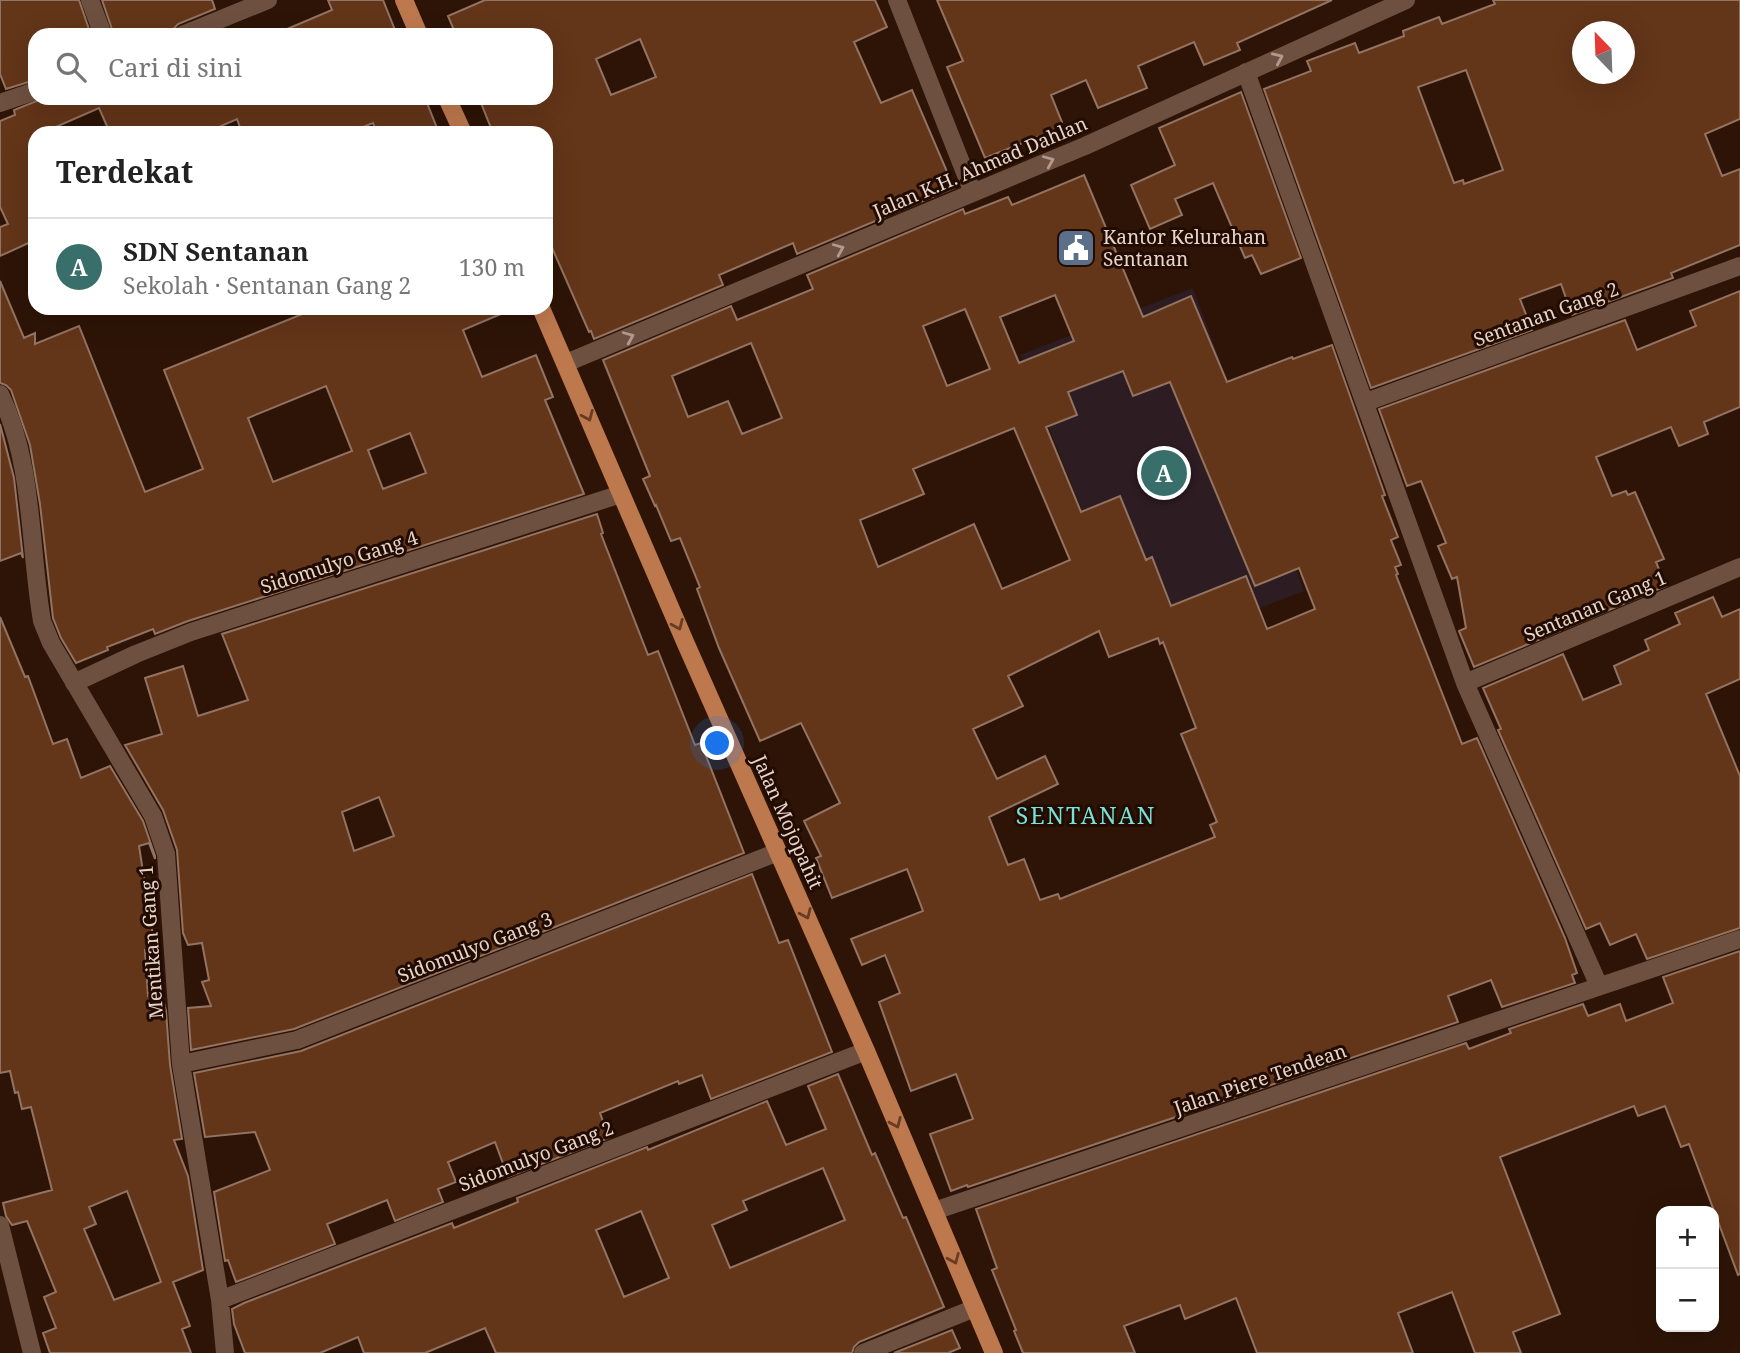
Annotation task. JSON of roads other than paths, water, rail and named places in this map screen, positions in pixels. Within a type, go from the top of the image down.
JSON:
[{"type":"main road","points":[[404,0],[416,28]]},
{"type":"main road","points":[[450,105],[460,126]]},
{"type":"main road","name":"Jalan Mojopahit","points":[[544,315],[866,1051],[994,1353]]},
{"type":"street","points":[[90,0],[100,28]]},
{"type":"street","points":[[195,28],[236,6],[268,0]]},
{"type":"street","points":[[897,0],[973,193]]},
{"type":"street","name":"Jalan K.H. Ahmad Dahlan","points":[[566,363],[1085,146],[1406,0]]},
{"type":"street","points":[[1246,72],[1465,682],[1599,986]]},
{"type":"street","points":[[0,103],[28,93]]},
{"type":"street","name":"Sentanan Gang 2","points":[[1366,402],[1740,266]]},
{"type":"street","name":"Mentikan Gang 1","points":[[0,394],[12,419],[21,452],[42,621],[51,643],[153,816],[166,854],[181,1064],[220,1300],[225,1353]]},
{"type":"street","name":"Sidomulyo Gang 4","points":[[74,683],[191,632],[621,494]]},
{"type":"street","name":"Sentanan Gang 1","points":[[1465,682],[1740,567]]},
{"type":"street","name":"Sidomulyo Gang 3","points":[[181,1064],[297,1040],[778,852]]},
{"type":"street","name":"Jalan Piere Tendean","points":[[934,1211],[1740,939]]},
{"type":"street","name":"Sidomulyo Gang 2","points":[[220,1300],[866,1051]]},
{"type":"street","points":[[0,1225],[32,1353]]},
{"type":"street","points":[[863,1353],[975,1308]]},
{"type":"place","name":"Kantor Kelurahan Sentanan","points":[[1076,248]]},
{"type":"place","name":"SDN Sentanan","points":[[1164,473]]},
{"type":"district","name":"SENTANAN","points":[[1086,816]]}]
